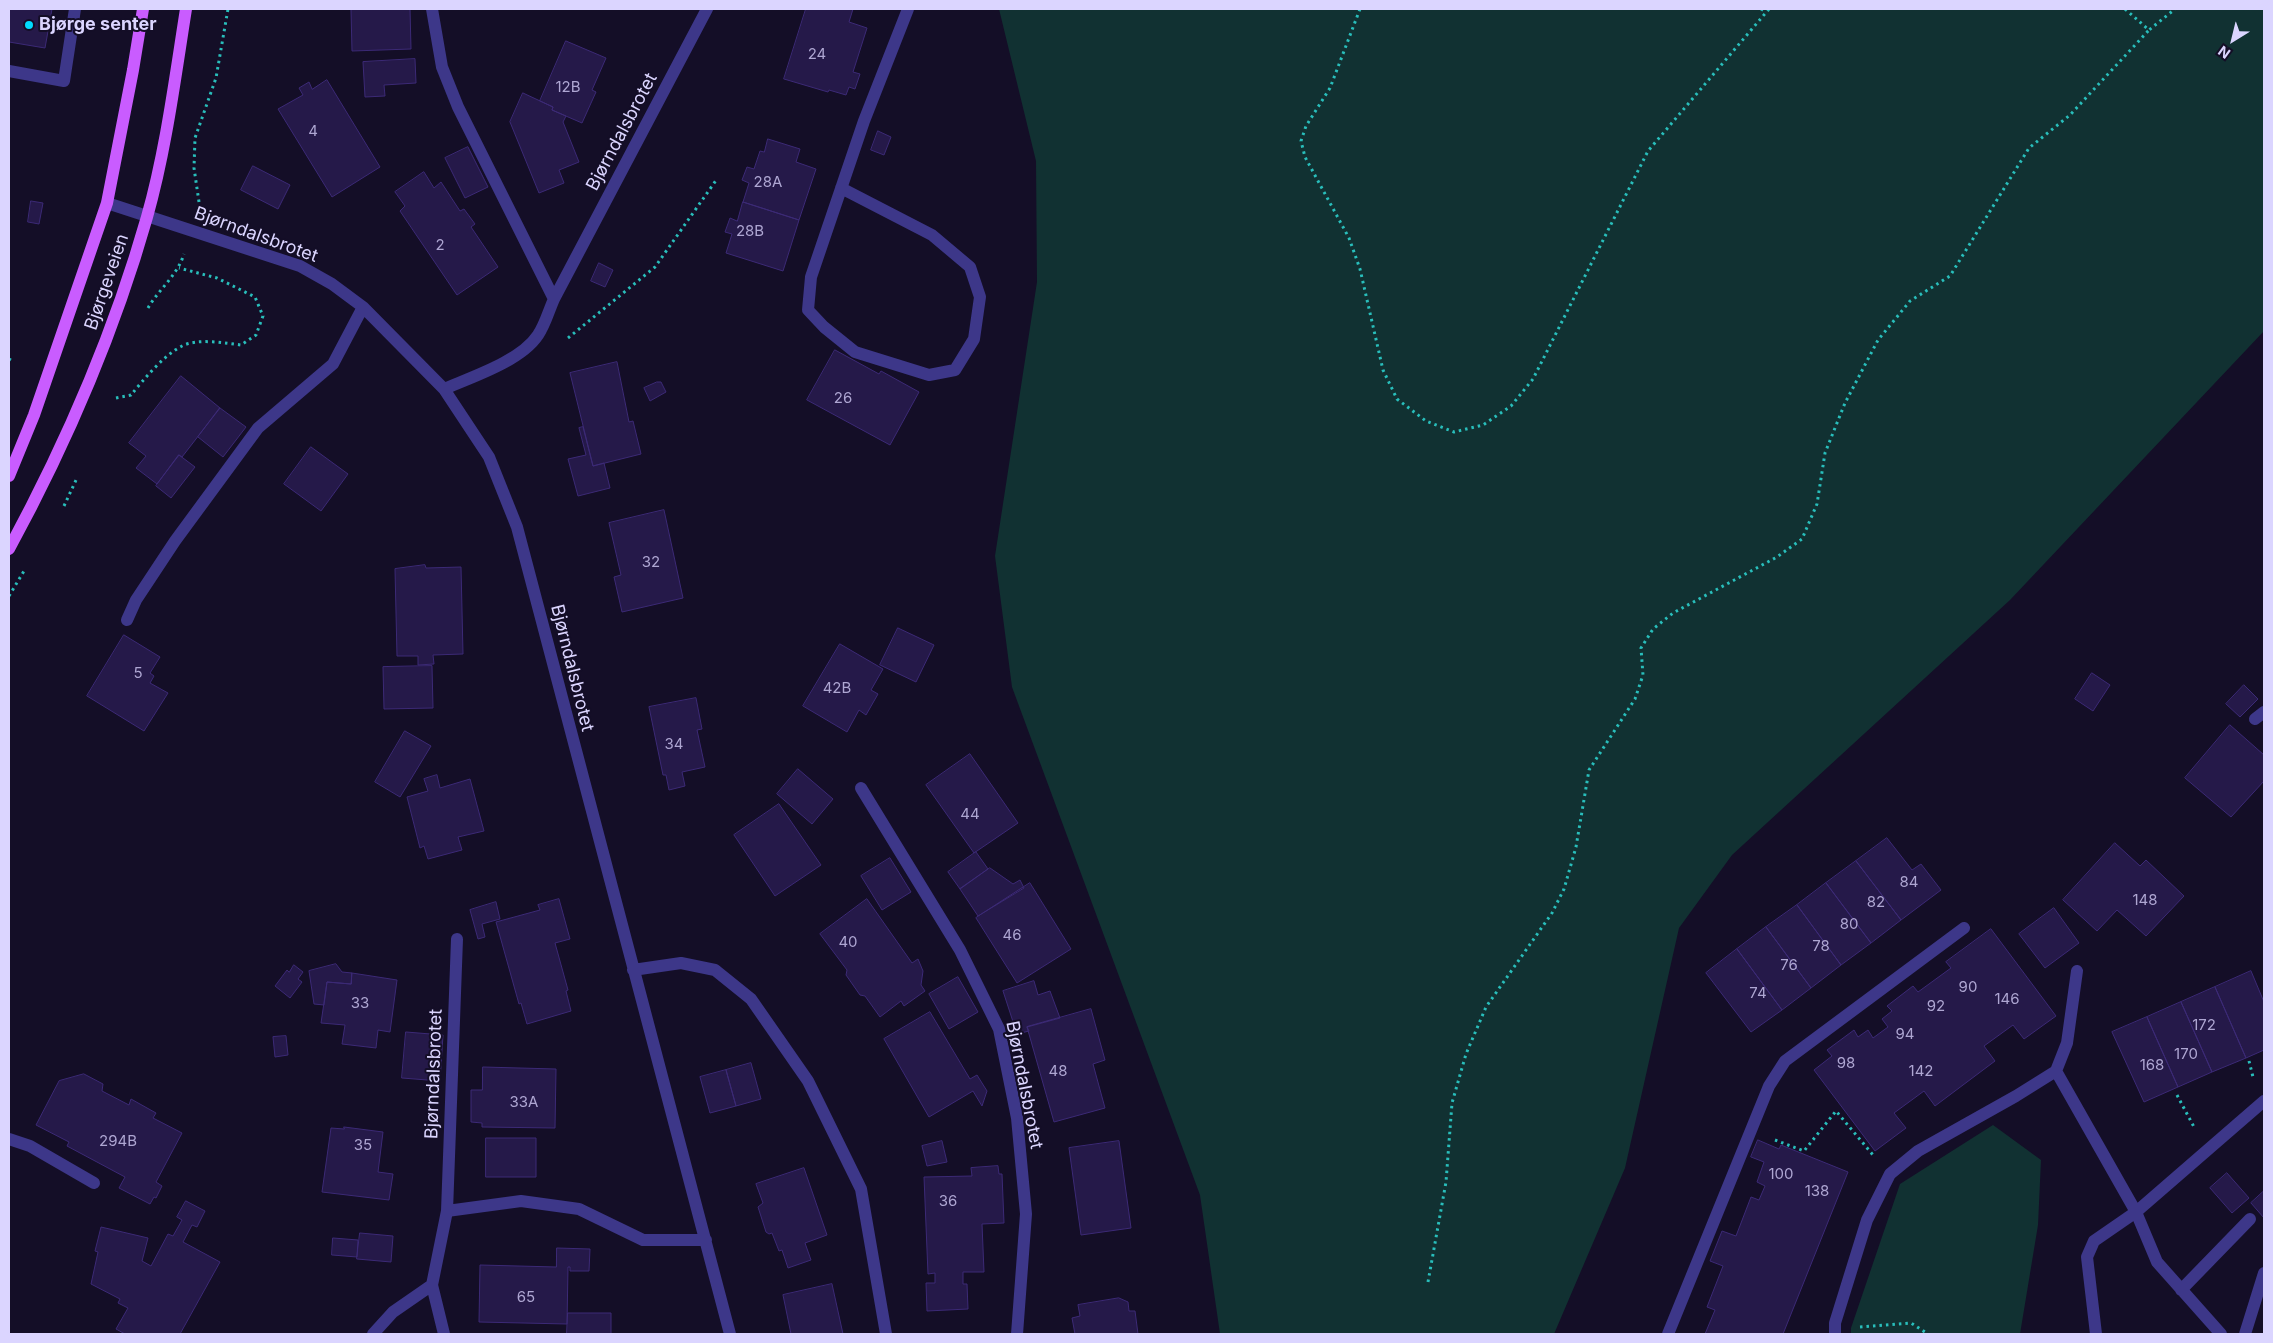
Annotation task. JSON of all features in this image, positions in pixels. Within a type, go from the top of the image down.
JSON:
[{"type":"main road","name":"Bjørgeveien","points":[[9,476],[37,406],[107,203],[143,9]]},
{"type":"main road","name":"Bjørgeveien","points":[[9,549],[41,491],[68,434],[125,290],[148,216],[165,137],[186,9]]},
{"type":"street","points":[[9,71],[64,81],[74,9]]},
{"type":"street","points":[[432,9],[442,67],[458,108],[554,299]]},
{"type":"street","name":"Bjørndalsbrotet","points":[[444,388],[480,374],[524,350],[538,335],[554,299],[707,9]]},
{"type":"street","points":[[841,188],[932,235],[970,267],[980,298],[979,306],[974,339],[955,370],[930,375],[855,352],[824,327],[808,310],[811,277],[841,188],[864,121],[908,9]]},
{"type":"street","name":"Bjørndalsbrotet","points":[[107,203],[300,266],[332,284],[363,307],[444,388],[489,457],[517,527],[730,1334]]},
{"type":"street","points":[[127,620],[136,600],[175,541],[258,428],[333,364],[363,307]]},
{"type":"street","name":"Bjørndalsbrotet","points":[[861,788],[960,950],[999,1029],[1016,1118],[1026,1214],[1016,1334]]},
{"type":"street","points":[[1668,1334],[1769,1086],[1785,1062],[1964,928]]},
{"type":"street","name":"Bjørndalsbrotet","points":[[444,1334],[432,1285],[447,1211],[457,938]]},
{"type":"street","points":[[633,970],[680,963],[716,970],[751,999],[808,1081],[860,1189],[886,1334]]},
{"type":"street","points":[[1835,1329],[1868,1220],[1890,1174],[1918,1151],[2016,1096],[2056,1071],[2067,1043],[2077,971]]},
{"type":"street","points":[[2056,1071],[2136,1212],[2157,1262],[2221,1334]]},
{"type":"street","points":[[2096,1334],[2087,1257],[2094,1241],[2136,1212],[2264,1101]]},
{"type":"street","points":[[9,1139],[30,1146],[94,1183]]},
{"type":"street","points":[[447,1211],[520,1201],[579,1210],[643,1240],[706,1240]]},
{"type":"street","points":[[2181,1290],[2250,1219]]},
{"type":"street","points":[[2245,1334],[2264,1273]]},
{"type":"street","points":[[373,1334],[393,1312],[432,1285]]},
{"type":"path","points":[[199,202],[194,168],[195,138],[216,78],[228,9]]},
{"type":"path","points":[[1360,9],[1330,88],[1306,126],[1301,141],[1305,157],[1315,179],[1349,238],[1360,269],[1383,370],[1397,399],[1426,422],[1454,432],[1482,424],[1511,406],[1533,379],[1648,151],[1768,10]]},
{"type":"path","points":[[1761,9],[1768,10]]},
{"type":"path","points":[[2125,9],[2149,30]]},
{"type":"path","points":[[1428,1282],[1446,1182],[1452,1103],[1466,1054],[1486,1007],[1552,914],[1564,889],[1576,847],[1590,770],[1635,699],[1643,675],[1641,648],[1653,629],[1673,613],[1777,557],[1802,539],[1817,504],[1825,453],[1845,403],[1878,340],[1910,301],[1950,276],[2029,148],[2070,115],[2149,30],[2175,9]]},
{"type":"path","points":[[566,339],[655,267],[717,179]]},
{"type":"path","points":[[116,398],[131,396],[148,374],[183,346],[214,341],[241,345],[256,335],[263,316],[254,297],[217,278],[179,268]]},
{"type":"path","points":[[2177,1095],[2207,1152]]},
{"type":"path","points":[[1750,1132],[1804,1151],[1836,1111],[1890,1174]]},
{"type":"path","points":[[1835,1329],[1911,1323],[1928,1334]]},
{"type":"green space","points":[[999,9],[2264,9],[2264,331],[2010,600],[1732,855],[1679,928],[1625,1168],[1554,1334],[1220,1334],[1200,1195],[1012,687],[995,556],[1037,282],[1036,161]]},
{"type":"green space","points":[[1993,1125],[2041,1160],[2038,1225],[2020,1334],[1851,1334],[1851,1328],[1900,1184]]},
{"type":"building","name":"Bjørge senter","points":[[9,9],[52,9],[45,48],[9,42]]},
{"type":"building","points":[[340,9],[410,9],[411,49],[352,51],[351,10]]},
{"type":"building","points":[[806,9],[853,9],[849,22],[867,28],[853,72],[860,74],[855,89],[849,87],[846,95],[829,90],[828,92],[784,79]]},
{"type":"building","points":[[566,41],[606,58],[592,90],[596,92],[582,123],[552,110],[553,107],[540,101]]},
{"type":"building","points":[[415,59],[416,83],[384,85],[385,96],[365,97],[363,62]]},
{"type":"building","points":[[327,80],[380,167],[332,197],[278,109],[303,95],[299,88],[309,82],[312,89]]},
{"type":"building","points":[[523,93],[553,107],[552,110],[566,116],[563,122],[579,162],[559,170],[564,183],[539,193],[510,122]]},
{"type":"building","points":[[878,131],[891,137],[884,155],[871,150]]},
{"type":"building","points":[[768,139],[800,149],[796,162],[816,169],[799,220],[743,202],[749,183],[742,180],[747,167],[754,169],[760,151],[764,152]]},
{"type":"building","points":[[468,147],[488,187],[465,198],[445,158]]},
{"type":"building","points":[[253,166],[290,185],[278,209],[241,190]]},
{"type":"building","points":[[424,172],[434,188],[441,182],[460,211],[464,209],[475,224],[471,227],[498,267],[457,295],[400,211],[405,206],[395,192]]},
{"type":"building","points":[[31,201],[43,203],[39,224],[28,222]]},
{"type":"building","points":[[743,202],[799,220],[783,271],[726,253],[732,234],[725,232],[730,218],[737,221]]},
{"type":"building","points":[[599,263],[613,270],[605,287],[591,281]]},
{"type":"building","points":[[835,350],[879,374],[881,371],[919,392],[890,445],[807,400]]},
{"type":"building","points":[[617,362],[629,422],[633,421],[641,454],[593,466],[570,373]]},
{"type":"building","points":[[181,376],[220,408],[182,457],[179,455],[157,484],[136,468],[146,456],[129,443]]},
{"type":"building","points":[[661,382],[666,392],[650,401],[644,388]]},
{"type":"building","points":[[220,408],[246,427],[223,457],[198,437]]},
{"type":"building","points":[[583,427],[593,466],[604,463],[610,488],[578,496],[568,459],[586,455],[579,428]]},
{"type":"building","points":[[311,447],[348,474],[321,511],[284,484]]},
{"type":"building","points":[[179,455],[195,467],[171,498],[156,486]]},
{"type":"building","points":[[664,510],[683,598],[622,612],[614,577],[621,575],[609,523]]},
{"type":"building","points":[[425,565],[426,568],[461,567],[463,654],[433,655],[434,664],[418,665],[418,656],[397,656],[395,569]]},
{"type":"building","points":[[898,628],[934,645],[916,682],[880,665]]},
{"type":"building","points":[[124,635],[160,657],[150,673],[154,676],[150,683],[168,693],[144,731],[87,696]]},
{"type":"building","points":[[840,644],[883,669],[871,690],[878,694],[866,715],[859,710],[847,732],[803,706]]},
{"type":"building","points":[[432,666],[433,708],[384,709],[383,667]]},
{"type":"building","points":[[2092,673],[2110,685],[2093,711],[2075,699]]},
{"type":"building","points":[[2244,685],[2258,699],[2240,717],[2226,704]]},
{"type":"building","points":[[696,698],[702,729],[697,730],[705,767],[682,772],[685,786],[669,790],[666,775],[663,775],[649,707]]},
{"type":"building","points":[[2230,725],[2264,755],[2264,781],[2231,817],[2185,778]]},
{"type":"building","points":[[405,731],[431,746],[400,797],[375,782]]},
{"type":"building","points":[[970,754],[1018,823],[974,853],[926,785]]},
{"type":"building","points":[[798,769],[833,799],[812,824],[777,794]]},
{"type":"building","points":[[437,775],[440,788],[470,779],[484,831],[458,837],[462,850],[428,859],[424,846],[420,848],[407,797],[428,791],[424,779]]},
{"type":"building","points":[[779,804],[821,865],[775,896],[734,835]]},
{"type":"building","points":[[1887,838],[1912,870],[1921,864],[1941,890],[1901,920],[1856,861]]},
{"type":"building","points":[[2115,843],[2140,866],[2146,860],[2184,896],[2146,936],[2117,910],[2097,931],[2063,900]]},
{"type":"building","points":[[976,852],[988,869],[960,889],[948,872]]},
{"type":"building","points":[[890,858],[911,892],[882,910],[861,876]]},
{"type":"building","points":[[1856,861],[1901,920],[1871,943],[1826,883]]},
{"type":"building","points":[[990,868],[1013,884],[1020,880],[1024,888],[978,916],[960,889]]},
{"type":"building","points":[[1030,883],[1071,949],[1017,983],[976,918]]},
{"type":"building","points":[[1826,883],[1871,943],[1841,965],[1797,905]]},
{"type":"building","points":[[559,899],[570,939],[555,943],[568,990],[566,991],[571,1011],[527,1024],[521,1003],[519,1004],[496,922],[540,910],[538,905]]},
{"type":"building","points":[[867,899],[912,963],[918,959],[923,971],[921,985],[925,991],[904,1006],[901,1001],[880,1017],[865,996],[860,995],[846,975],[847,970],[820,934]]},
{"type":"building","points":[[496,902],[500,919],[482,924],[485,937],[478,939],[470,910]]},
{"type":"building","points":[[1797,905],[1841,965],[1811,988],[1766,927]]},
{"type":"building","points":[[2054,908],[2079,943],[2045,968],[2019,934]]},
{"type":"building","points":[[1766,927],[1811,988],[1782,1010],[1737,949]]},
{"type":"building","points":[[1991,929],[2056,1016],[2024,1039],[2013,1025],[1984,1046],[1995,1061],[1935,1106],[1924,1091],[1894,1113],[1906,1128],[1875,1151],[1814,1070],[1832,1056],[1827,1050],[1854,1030],[1858,1037],[1868,1030],[1873,1038],[1888,1027],[1882,1019],[1892,1011],[1887,1006],[1913,986],[1918,992],[1951,968],[1946,962]]},
{"type":"building","points":[[1737,949],[1782,1010],[1751,1032],[1706,973]]},
{"type":"building","points":[[336,964],[342,972],[352,973],[351,984],[327,982],[324,1005],[314,1004],[309,971]]},
{"type":"building","points":[[294,965],[303,972],[298,979],[302,982],[290,998],[275,986],[287,970],[289,972]]},
{"type":"building","points":[[2251,971],[2264,1002],[2264,1050],[2246,1058],[2215,987]]},
{"type":"building","points":[[352,973],[397,980],[390,1032],[378,1030],[376,1048],[342,1044],[345,1025],[321,1023],[327,982],[351,984]]},
{"type":"building","points":[[958,977],[978,1012],[949,1029],[929,994]]},
{"type":"building","points":[[1034,981],[1038,995],[1050,991],[1060,1018],[1027,1027],[1029,1031],[1017,1034],[1003,991]]},
{"type":"building","points":[[2215,987],[2246,1058],[2212,1072],[2181,1002]]},
{"type":"building","points":[[2181,1002],[2212,1072],[2178,1087],[2147,1017]]},
{"type":"building","points":[[1091,1009],[1105,1060],[1093,1064],[1105,1108],[1054,1122],[1027,1027]]},
{"type":"building","points":[[930,1012],[970,1079],[977,1075],[987,1091],[982,1106],[973,1091],[929,1117],[884,1039]]},
{"type":"building","points":[[2147,1017],[2178,1087],[2144,1102],[2112,1032]]},
{"type":"building","points":[[406,1032],[443,1035],[440,1081],[402,1078]]},
{"type":"building","points":[[286,1036],[288,1055],[275,1057],[273,1037]]},
{"type":"building","points":[[751,1063],[761,1099],[736,1106],[726,1070]]},
{"type":"building","points":[[483,1067],[556,1069],[555,1128],[482,1127],[482,1123],[471,1122],[471,1090],[482,1090]]},
{"type":"building","points":[[726,1070],[736,1106],[710,1113],[700,1077]]},
{"type":"building","points":[[84,1074],[103,1084],[102,1091],[129,1105],[131,1099],[156,1113],[153,1118],[182,1133],[156,1182],[162,1186],[156,1198],[154,1197],[150,1204],[119,1188],[125,1177],[67,1146],[69,1142],[36,1125],[59,1081]]},
{"type":"building","points":[[344,1127],[383,1132],[378,1172],[393,1174],[389,1200],[322,1192],[331,1128],[344,1129]]},
{"type":"building","points":[[486,1138],[536,1138],[536,1177],[486,1177]]},
{"type":"building","points":[[1758,1140],[1779,1149],[1781,1145],[1848,1172],[1783,1334],[1705,1334],[1715,1310],[1707,1307],[1723,1266],[1710,1261],[1722,1231],[1736,1236],[1751,1197],[1759,1200],[1765,1186],[1757,1182],[1764,1162],[1751,1157]]},
{"type":"building","points":[[942,1141],[947,1162],[927,1166],[922,1146]]},
{"type":"building","points":[[1119,1141],[1131,1228],[1081,1235],[1069,1148]]},
{"type":"building","points":[[998,1166],[999,1174],[1002,1174],[1004,1223],[982,1224],[984,1272],[963,1272],[963,1284],[967,1284],[968,1309],[927,1311],[926,1283],[935,1283],[935,1273],[928,1274],[924,1177],[972,1176],[971,1168]]},
{"type":"building","points":[[804,1168],[827,1235],[805,1243],[811,1260],[788,1268],[782,1250],[779,1251],[772,1233],[766,1232],[758,1207],[763,1203],[756,1184]]},
{"type":"building","points":[[2227,1173],[2249,1198],[2232,1213],[2210,1188]]},
{"type":"building","points":[[2264,1191],[2264,1218],[2251,1203]]},
{"type":"building","points":[[186,1201],[205,1211],[197,1227],[192,1225],[183,1242],[220,1262],[180,1334],[125,1334],[116,1329],[128,1308],[118,1303],[120,1299],[91,1284],[98,1252],[95,1251],[101,1227],[148,1238],[142,1261],[151,1266],[168,1234],[173,1236],[182,1220],[177,1217]]},
{"type":"building","points":[[360,1233],[393,1236],[391,1262],[357,1259]]},
{"type":"building","points":[[333,1238],[358,1240],[357,1257],[332,1255]]},
{"type":"building","points":[[557,1248],[590,1249],[589,1271],[570,1271],[570,1267],[568,1267],[567,1324],[479,1322],[480,1265],[556,1267]]},
{"type":"building","points":[[832,1284],[843,1334],[791,1334],[783,1295]]},
{"type":"building","points":[[1119,1298],[1128,1302],[1129,1311],[1135,1311],[1138,1334],[1075,1334],[1072,1318],[1080,1316],[1078,1305]]},
{"type":"building","points":[[568,1313],[611,1313],[611,1334],[567,1334]]},
{"type":"place","name":"Bjørge senter","points":[[29,25]]}]
